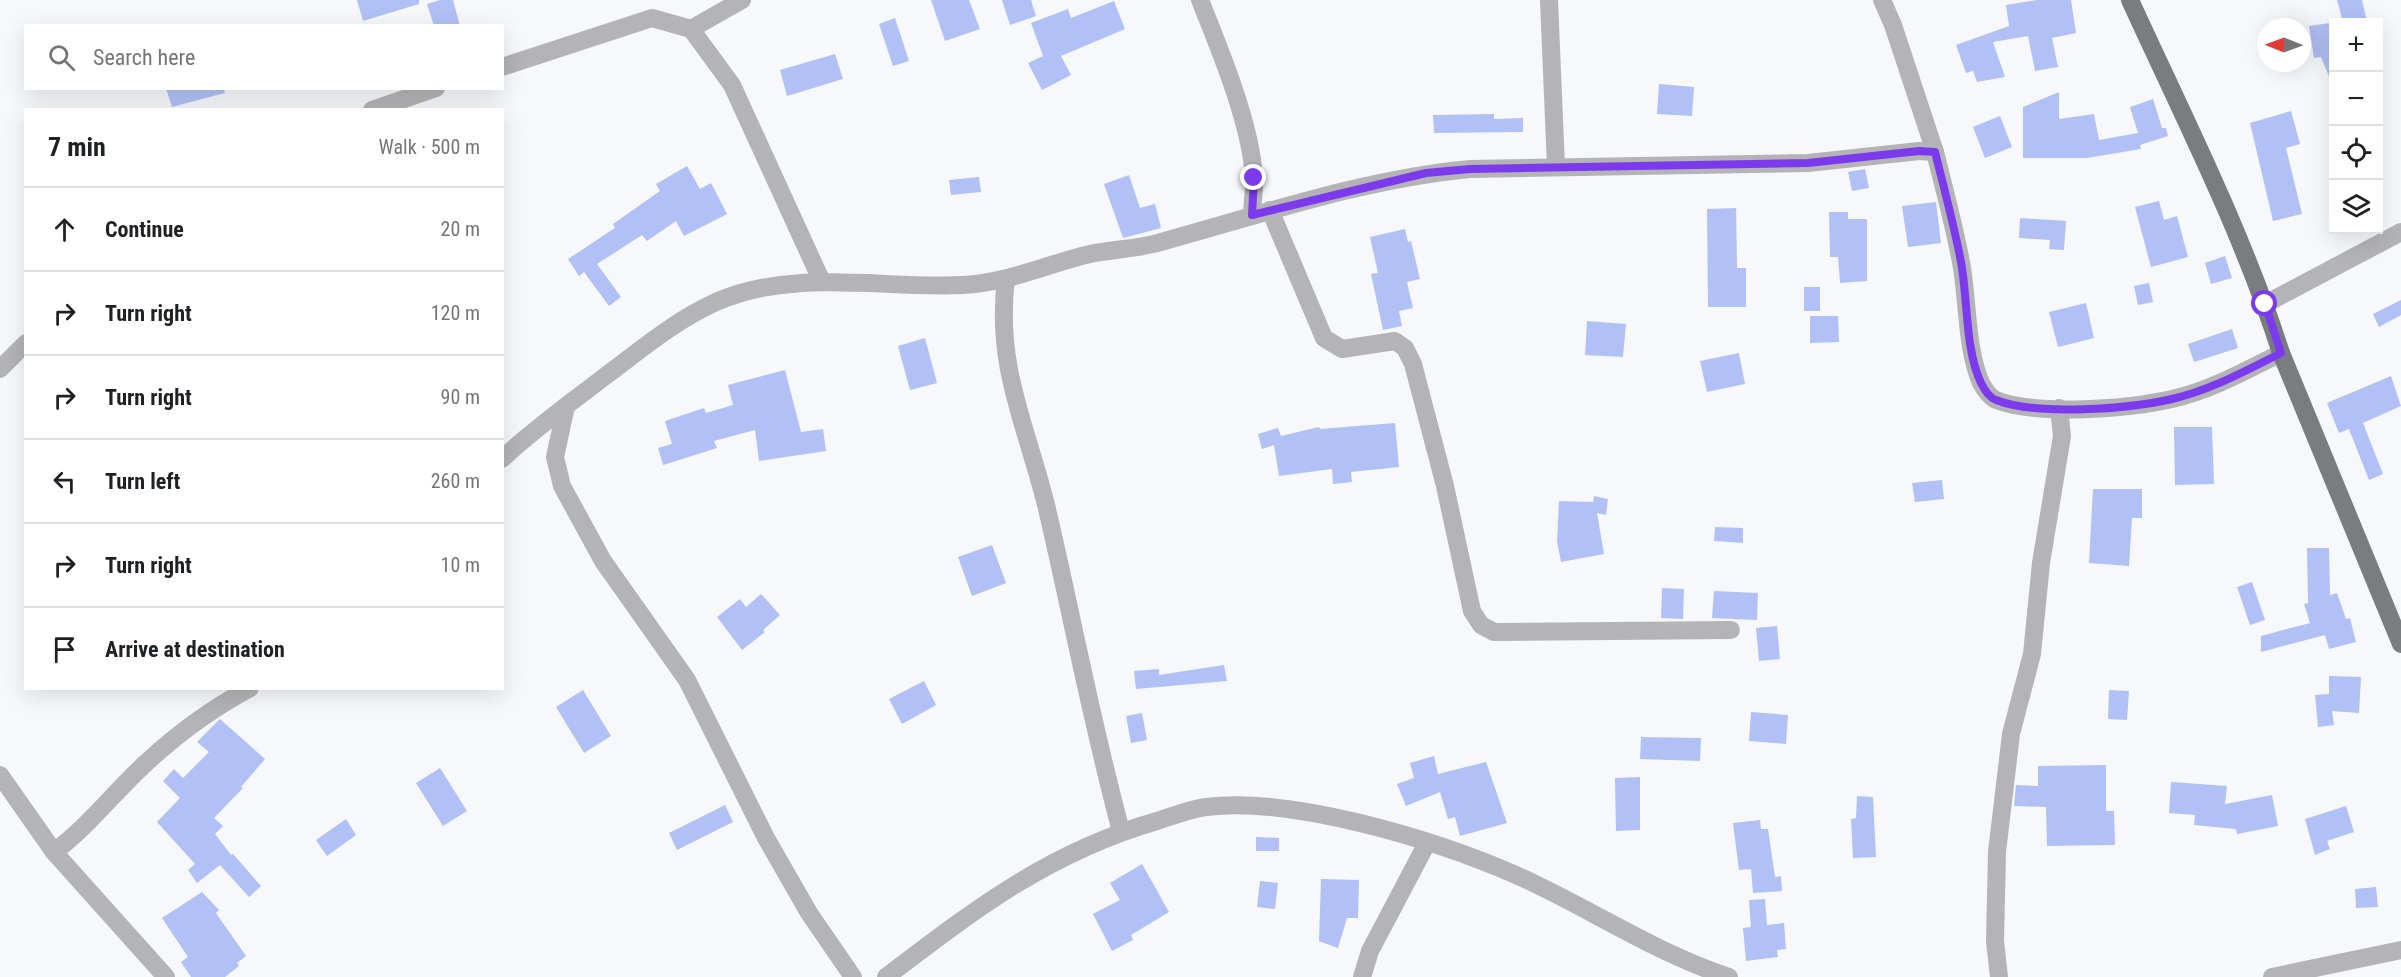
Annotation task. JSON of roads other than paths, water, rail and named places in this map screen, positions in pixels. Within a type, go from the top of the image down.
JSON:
[{"type":"main road","points":[[2130,0],[2234,226],[2265,304],[2281,353],[2396,619],[2401,644]]},
{"type":"street","points":[[691,29],[742,0]]},
{"type":"street","points":[[1200,0],[1227,69],[1245,133],[1254,178],[1252,215]]},
{"type":"street","points":[[1549,0],[1556,167]]},
{"type":"street","points":[[1882,0],[1893,25],[1935,152],[1961,264],[1968,317],[1982,384],[1993,400],[2019,406],[2123,407],[2172,399],[2220,384],[2281,353]]},
{"type":"street","points":[[504,66],[652,18],[691,29],[732,85],[822,282]]},
{"type":"street","points":[[378,108],[430,90]]},
{"type":"street","points":[[504,457],[566,406],[677,323],[717,302],[749,291],[822,282],[966,285],[1006,279],[1089,254],[1158,243],[1270,210],[1426,173],[1556,167],[1808,163],[1919,151],[1935,152]]},
{"type":"street","points":[[1270,210],[1324,338],[1342,349],[1395,340],[1405,348],[1413,364],[1445,486],[1472,611],[1480,625],[1494,632],[1731,630]]},
{"type":"street","points":[[2265,304],[2401,232]]},
{"type":"street","points":[[1006,279],[1002,312],[1005,352],[1018,409],[1046,504],[1094,731],[1121,831]]},
{"type":"street","points":[[0,369],[24,345]]},
{"type":"street","points":[[566,406],[555,457],[562,486],[603,561],[687,680],[766,838],[809,913],[853,977]]},
{"type":"street","points":[[1999,977],[1995,941],[1997,852],[2011,734],[2031,654],[2041,563],[2062,436],[2059,408]]},
{"type":"street","points":[[54,852],[79,833],[146,762],[226,701],[246,690]]},
{"type":"street","points":[[0,775],[54,852],[166,977]]},
{"type":"street","points":[[886,977],[963,917],[1050,863],[1121,831],[1204,807],[1250,804],[1339,818],[1427,843],[1516,875],[1696,966],[1729,977]]},
{"type":"street","points":[[1362,977],[1370,951],[1427,843]]},
{"type":"street","points":[[2272,977],[2401,950]]}]
